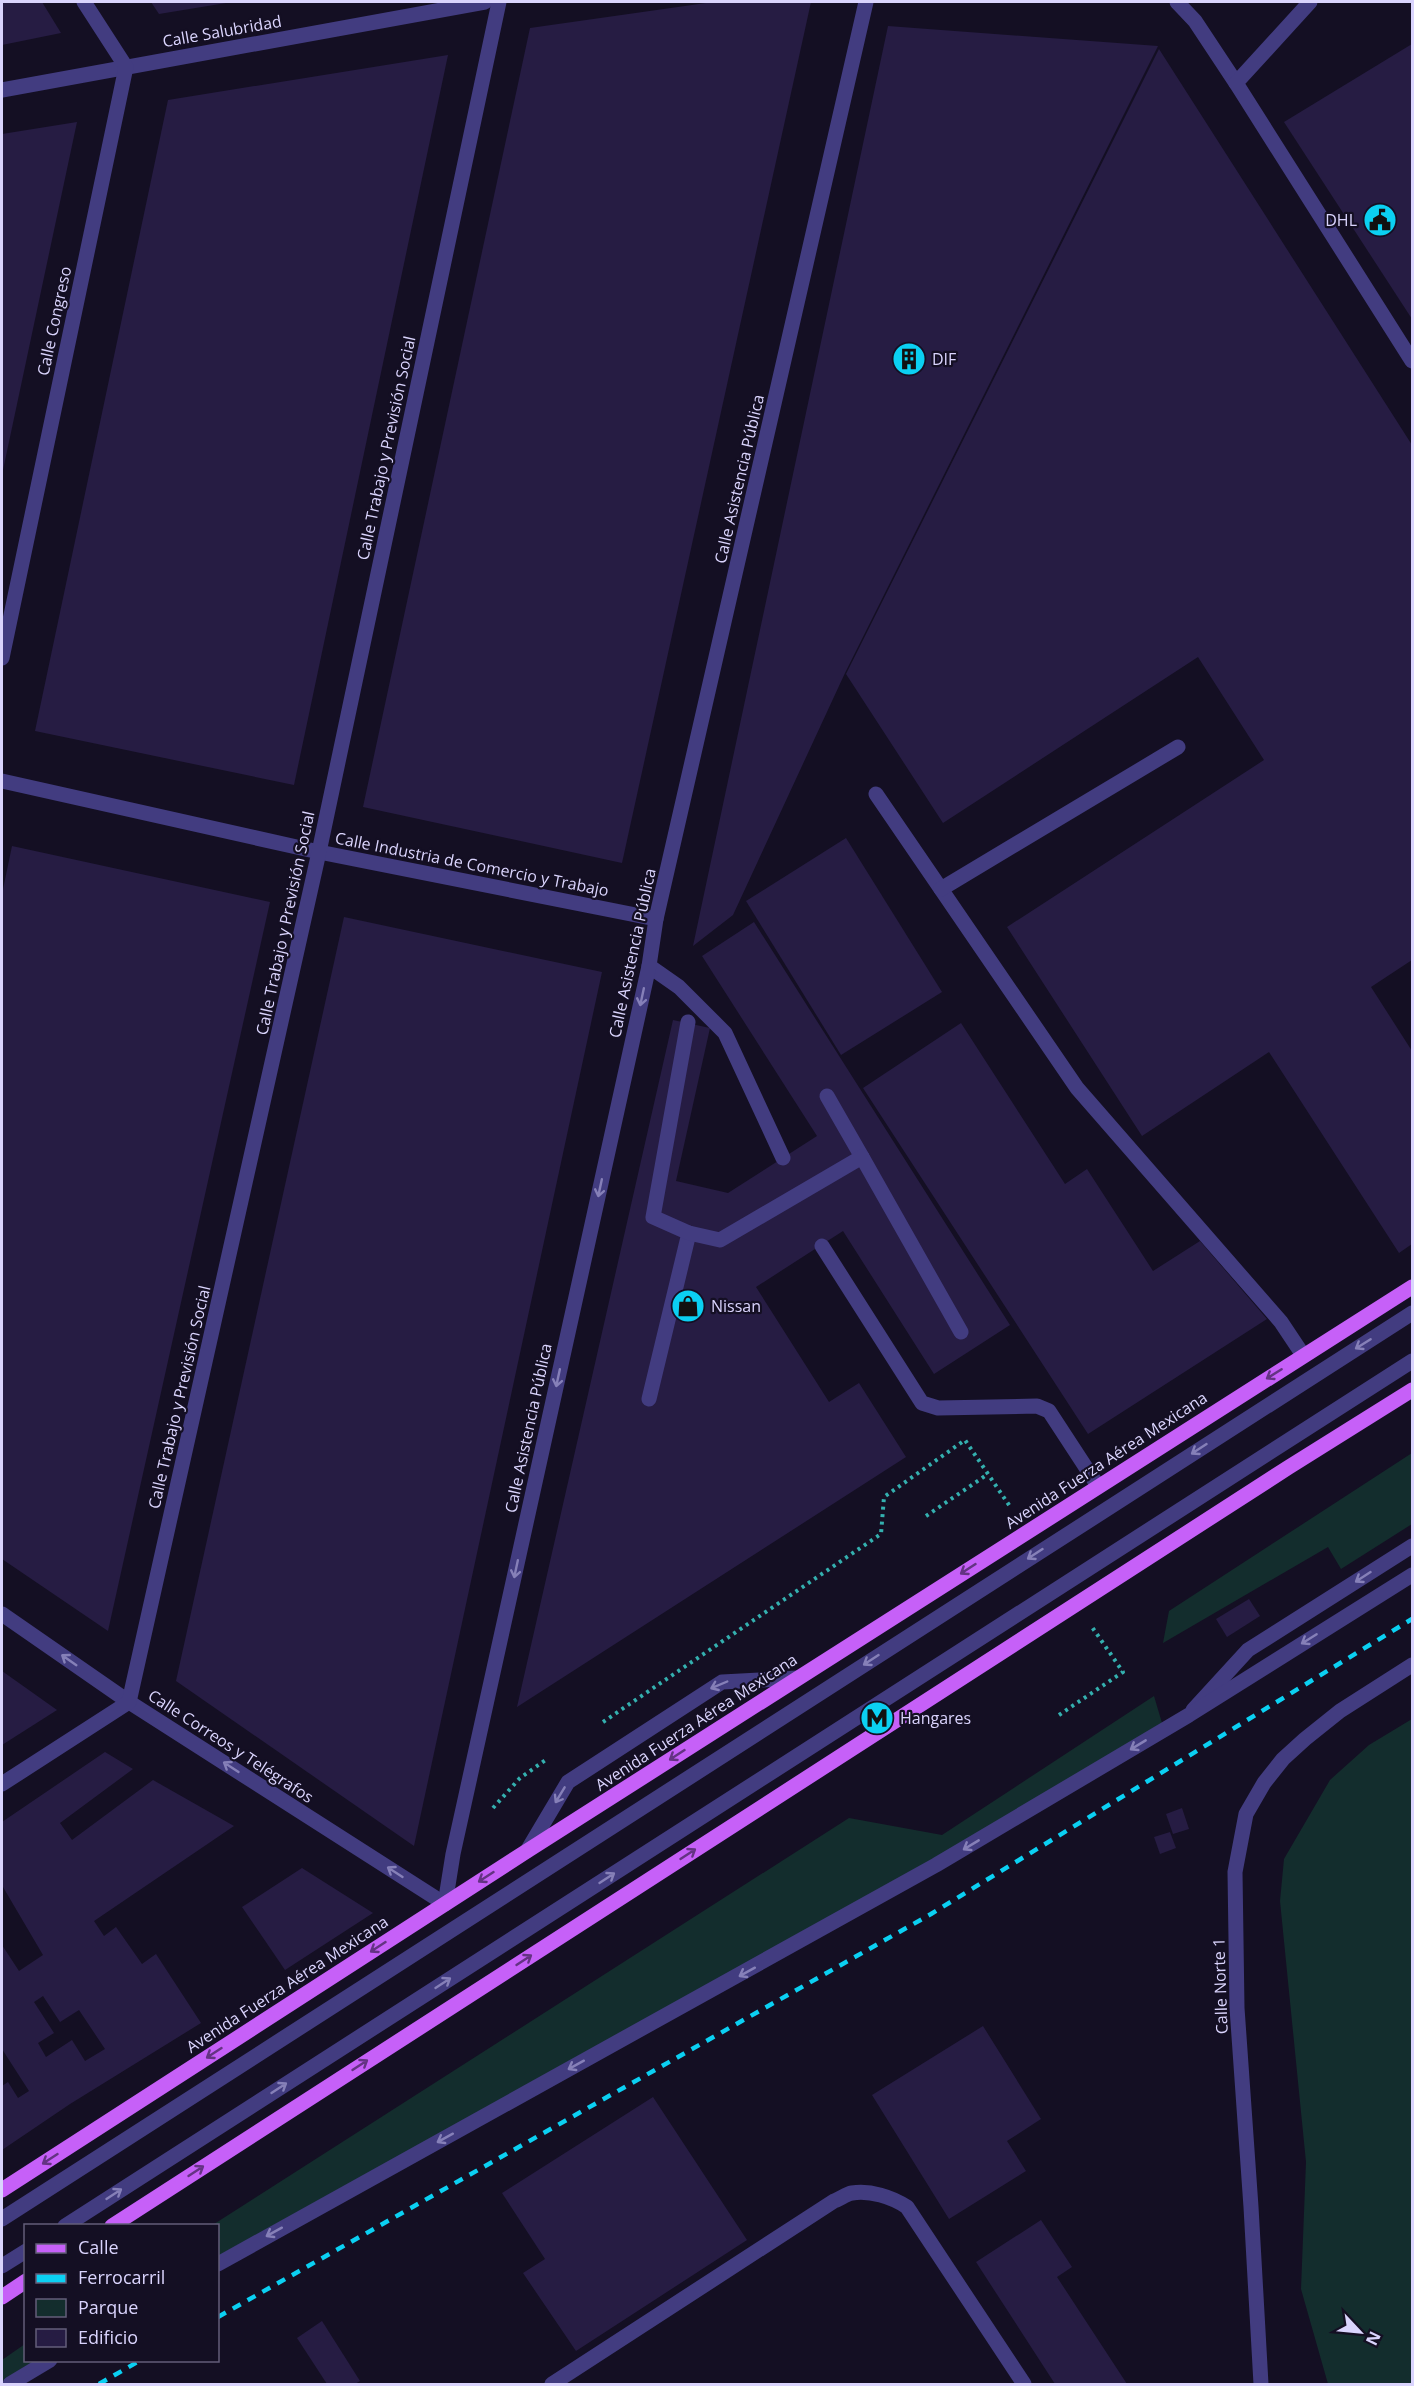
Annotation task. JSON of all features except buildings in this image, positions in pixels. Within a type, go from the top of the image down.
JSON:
[{"type":"main road","name":"Avenida Fuerza Aérea Mexicana","points":[[2,2190],[797,1678],[1413,1287]]},
{"type":"main road","points":[[115,2224],[1076,1604],[1413,1390]]},
{"type":"main road","points":[[2,2297],[24,2282]]},
{"type":"street","points":[[84,2],[126,67]]},
{"type":"street","name":"Calle Salubridad","points":[[2,90],[485,2]]},
{"type":"street","name":"Calle Trabajo y Previsión Social","points":[[129,1702],[319,852],[499,2]]},
{"type":"street","points":[[1177,2],[1195,21],[1236,83],[1413,362]]},
{"type":"street","points":[[1236,83],[1310,2]]},
{"type":"street","name":"Calle Asistencia Pública","points":[[445,1904],[453,1854],[649,966],[656,919],[868,5]]},
{"type":"street","name":"Calle Congreso","points":[[2,658],[126,67]]},
{"type":"street","points":[[941,889],[1178,747]]},
{"type":"street","name":"Calle Industria de Comercio y Trabajo","points":[[2,781],[319,852],[656,919]]},
{"type":"street","points":[[876,794],[1077,1088],[1281,1322],[1303,1355]]},
{"type":"street","points":[[649,966],[679,987],[725,1033],[783,1158]]},
{"type":"street","points":[[692,1000],[653,1217],[689,1233],[720,1240],[862,1157]]},
{"type":"street","points":[[827,1096],[961,1332]]},
{"type":"street","points":[[649,1399],[689,1233]]},
{"type":"street","points":[[822,1246],[922,1403],[938,1408],[1037,1406],[1049,1412],[1098,1486]]},
{"type":"street","points":[[2,2219],[1413,1313]]},
{"type":"street","points":[[68,2224],[1413,1361]]},
{"type":"street","points":[[1189,1715],[1248,1650],[1413,1545]]},
{"type":"street","points":[[219,2263],[848,1916],[1189,1715],[1413,1575]]},
{"type":"street","name":"Calle Correos y Telégrafos","points":[[2,1614],[129,1702],[445,1904]]},
{"type":"street","name":"Calle Norte 1","points":[[1261,2385],[1237,1997],[1234,1872],[1246,1814],[1264,1784],[1283,1759],[1305,1739],[1340,1711],[1413,1665]]},
{"type":"street","points":[[527,1851],[568,1782],[722,1682],[797,1678]]},
{"type":"street","points":[[2,1784],[129,1702]]},
{"type":"street","points":[[552,2385],[834,2201],[851,2193],[885,2196],[898,2200],[907,2207],[1024,2385]]},
{"type":"street","points":[[2,2266],[24,2252]]},
{"type":"street","points":[[10,2385],[48,2362]]},
{"type":"path","points":[[598,1725],[881,1534],[884,1497],[965,1440],[1028,1531]]},
{"type":"path","points":[[926,1516],[988,1474]]},
{"type":"path","points":[[1059,1715],[1123,1672],[1076,1604]]},
{"type":"path","points":[[490,1812],[520,1778],[549,1758]]},
{"type":"green space","points":[[1412,1453],[1412,1524],[1341,1569],[1328,1547],[1163,1643],[1169,1611]]},
{"type":"green space","points":[[1154,1696],[1162,1723],[933,1861],[219,2255],[219,2224],[214,2224],[849,1818],[942,1835]]},
{"type":"green space","points":[[1412,1719],[1412,2384],[1328,2384],[1301,2289],[1306,2162],[1280,1901],[1284,1859],[1330,1780],[1369,1745]]},
{"type":"green space","points":[[24,2345],[24,2362],[35,2362],[2,2382],[2,2360]]},
{"type":"railway","points":[[219,2316],[931,1914],[1412,1619]]},
{"type":"railway","points":[[99,2384],[138,2362]]},
{"type":"place","name":"DHL","points":[[1380,220]]},
{"type":"place","name":"DIF","points":[[909,359]]},
{"type":"place","name":"Nissan","points":[[688,1306]]},
{"type":"place","name":"Hangares","points":[[877,1718]]}]
